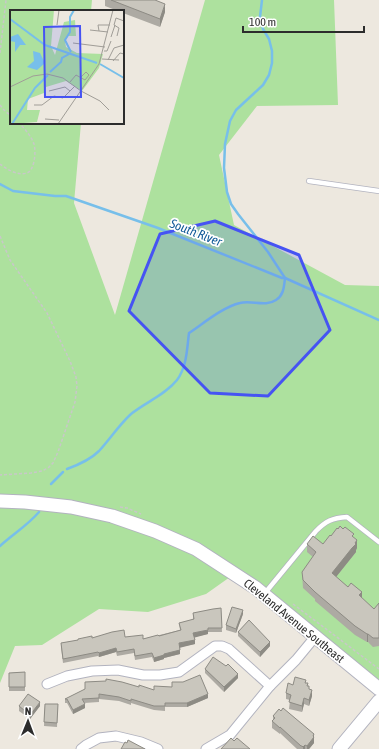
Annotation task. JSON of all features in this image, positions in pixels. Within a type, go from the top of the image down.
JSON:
[{"type":"main road","name":"Cleveland Avenue Southeast","points":[[0,502],[25,502],[71,507],[112,516],[155,530],[196,549],[256,588],[379,689]]},
{"type":"main road","points":[[339,749],[379,701]]},
{"type":"street","points":[[206,749],[230,735],[270,686],[296,660],[315,637]]},
{"type":"street","points":[[47,684],[67,676],[92,671],[118,670],[143,675],[160,675],[179,672],[215,646],[222,646],[229,649],[270,686]]},
{"type":"street","points":[[82,749],[99,738],[116,736],[141,742],[158,749]]},
{"type":"lane","points":[[309,181],[379,191]]},
{"type":"lane","points":[[264,595],[316,531],[334,518],[347,517],[379,542]]},
{"type":"path","points":[[0,52],[6,0]]},
{"type":"path","points":[[0,105],[10,115]]},
{"type":"path","points":[[0,164],[7,170],[26,173],[30,170],[34,162],[34,144],[30,136],[20,124]]},
{"type":"path","points":[[0,236],[10,260],[47,313],[70,361],[76,377],[77,386],[75,402],[53,463],[48,468],[31,473],[0,475]]},
{"type":"highlighted area","points":[[215,221],[299,255],[330,330],[268,396],[210,393],[129,311],[160,234]]},
{"type":"green space","points":[[0,0],[92,0],[91,10],[10,10],[10,124],[81,124],[74,203],[115,315],[205,0],[334,0],[338,105],[257,106],[219,155],[234,225],[345,285],[379,286],[379,684],[230,577],[206,594],[148,612],[99,609],[42,645],[15,646],[0,683]]},
{"type":"building","points":[[111,0],[155,0],[165,4],[160,19]]},
{"type":"building","points":[[340,526],[343,529],[345,527],[354,534],[352,536],[357,540],[355,543],[356,544],[332,573],[348,587],[351,583],[362,592],[359,595],[374,609],[379,603],[379,638],[373,638],[355,626],[303,580],[302,572],[316,552],[307,544],[313,536],[323,544]]},
{"type":"building","points":[[232,607],[243,610],[236,629],[226,625]]},
{"type":"building","points":[[221,608],[222,628],[208,628],[208,630],[193,633],[195,640],[179,643],[180,650],[154,658],[152,653],[135,656],[134,649],[117,652],[116,648],[99,653],[63,659],[61,643],[92,636],[92,638],[124,630],[125,637],[143,635],[143,639],[159,636],[181,630],[179,623],[194,619],[193,613]]},
{"type":"building","points":[[249,620],[270,642],[260,652],[238,632]]},
{"type":"building","points":[[213,657],[226,666],[228,664],[238,674],[224,687],[205,669]]},
{"type":"building","points":[[25,672],[25,687],[9,687],[9,673]]},
{"type":"building","points":[[200,675],[208,694],[187,703],[165,703],[165,706],[154,706],[131,699],[131,701],[119,697],[99,694],[99,698],[82,699],[85,704],[73,710],[67,699],[65,699],[85,689],[85,682],[106,681],[106,679],[139,687],[139,685],[154,690],[154,686],[172,687],[172,682],[183,682]]},
{"type":"building","points":[[295,677],[306,680],[305,683],[308,683],[307,686],[309,686],[309,689],[312,690],[309,700],[304,698],[302,706],[289,702],[291,695],[286,693],[288,683],[293,685]]},
{"type":"building","points":[[28,694],[40,702],[30,715],[19,706]]},
{"type":"building","points":[[45,704],[58,704],[57,723],[44,722]]},
{"type":"building","points":[[283,708],[314,734],[314,737],[307,746],[301,746],[272,721],[275,718],[273,716],[279,709],[281,711]]},
{"type":"building","points":[[231,738],[234,741],[237,738],[250,749],[221,749]]},
{"type":"building","points":[[128,740],[145,749],[121,749]]},
{"type":"waterway","name":"South River","points":[[67,469],[92,457],[131,414],[167,390],[177,380],[185,363],[189,333],[227,308],[244,302],[272,302],[279,298],[282,293],[285,278],[268,252],[231,204],[227,192],[224,168],[225,144],[230,121],[236,110],[263,85],[269,75],[272,63],[272,51],[269,39],[263,29],[260,17],[262,0]]},
{"type":"waterway","name":"South River","points":[[0,184],[13,191],[66,196],[158,228],[285,278],[379,320]]},
{"type":"waterway","points":[[51,484],[63,472]]},
{"type":"waterway","points":[[0,546],[30,522],[39,512]]}]
